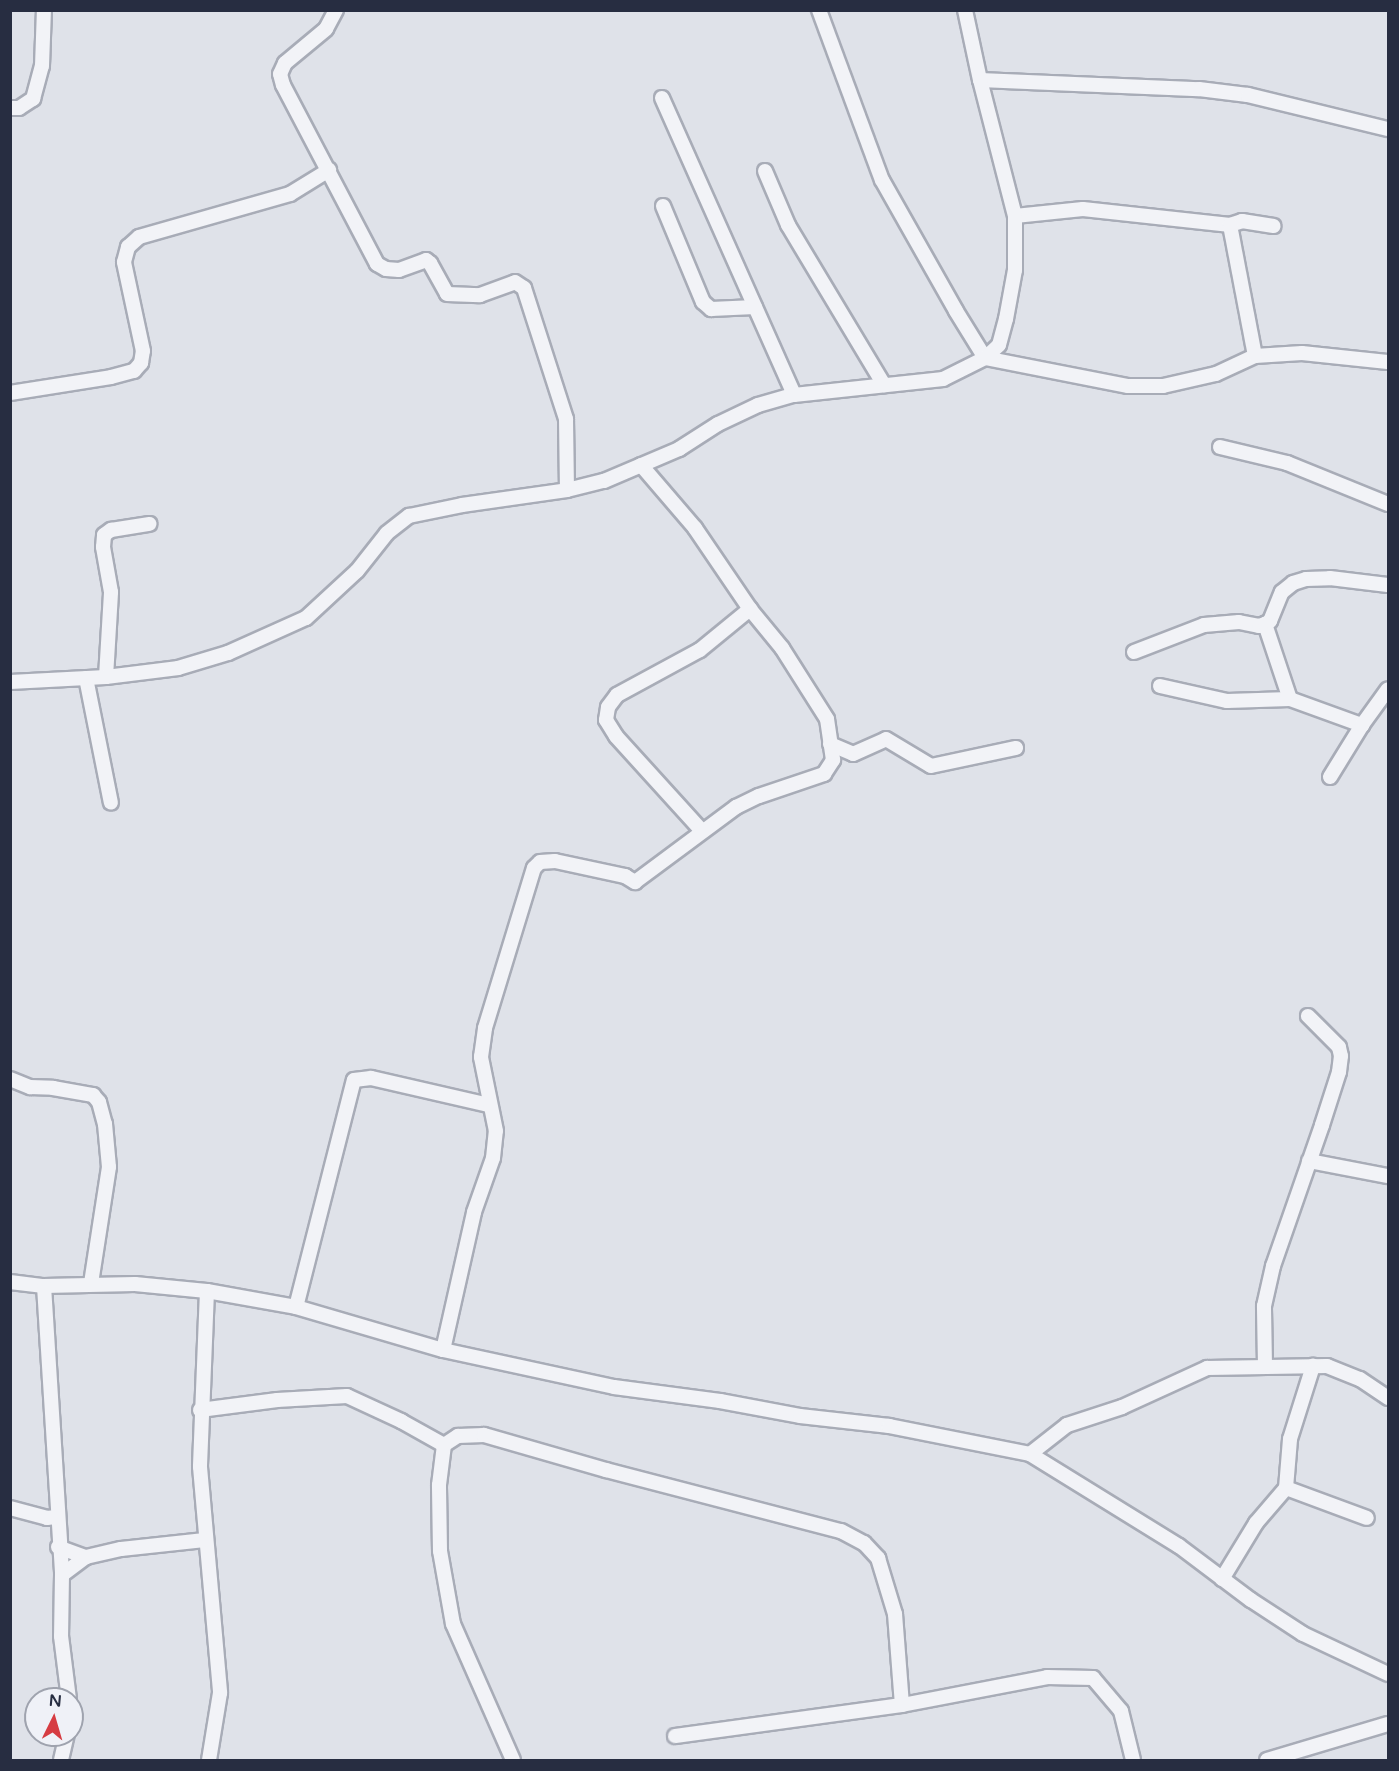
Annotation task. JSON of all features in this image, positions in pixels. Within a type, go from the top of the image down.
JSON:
[{"type":"street","points":[[10,108],[19,108],[33,99],[42,66],[44,10]]},
{"type":"street","points":[[336,10],[326,29],[285,63],[280,74],[294,108],[377,264],[386,269],[399,270],[426,260],[430,262],[447,294],[480,295],[515,282],[524,288],[566,419],[567,490]]},
{"type":"street","points":[[819,10],[882,180],[956,311],[986,358],[1128,386],[1163,386],[1216,374],[1255,356],[1302,353],[1389,362]]},
{"type":"street","points":[[10,682],[106,677],[178,668],[228,653],[306,618],[357,571],[387,533],[409,516],[462,505],[567,490],[604,481],[679,449],[718,424],[758,405],[794,394],[944,379],[986,358],[999,345],[1006,319],[1015,270],[1015,216],[963,12]]},
{"type":"street","points":[[980,80],[1199,89],[1258,98],[1389,129]]},
{"type":"street","points":[[662,98],[794,394]]},
{"type":"street","points":[[10,393],[111,377],[134,370],[141,363],[143,351],[124,262],[128,247],[139,237],[290,194],[329,170]]},
{"type":"street","points":[[765,171],[788,225],[884,385]]},
{"type":"street","points":[[663,206],[704,302],[711,309],[754,307]]},
{"type":"street","points":[[1015,216],[1083,209],[1230,225],[1242,220],[1274,226]]},
{"type":"street","points":[[1230,225],[1255,356]]},
{"type":"street","points":[[1220,447],[1287,463],[1389,504]]},
{"type":"street","points":[[443,1350],[474,1212],[493,1158],[496,1131],[481,1057],[485,1028],[534,868],[540,862],[555,861],[625,876],[635,882],[736,807],[759,796],[824,774],[833,760],[827,719],[782,648],[750,609],[695,528],[641,465]]},
{"type":"street","points":[[106,677],[111,592],[103,548],[104,535],[111,530],[150,524]]},
{"type":"street","points":[[1134,652],[1204,626],[1239,622],[1259,626],[1265,624],[1270,621],[1282,592],[1293,583],[1306,579],[1330,578],[1389,585]]},
{"type":"street","points":[[702,831],[616,735],[606,720],[608,707],[617,695],[700,650],[750,609]]},
{"type":"street","points":[[1265,624],[1290,699]]},
{"type":"street","points":[[87,678],[111,803]]},
{"type":"street","points":[[1160,686],[1227,700],[1290,699],[1362,725]]},
{"type":"street","points":[[1330,777],[1362,725],[1389,689]]},
{"type":"street","points":[[830,744],[853,754],[886,739],[931,766],[1016,748]]},
{"type":"street","points":[[1265,1366],[1264,1306],[1270,1276],[1339,1072],[1341,1056],[1339,1047],[1308,1016]]},
{"type":"street","points":[[296,1307],[354,1080],[371,1078],[489,1105]]},
{"type":"street","points":[[10,1079],[30,1087],[93,1095],[99,1102],[105,1124],[109,1167],[91,1283]]},
{"type":"street","points":[[1309,1161],[1389,1176]]},
{"type":"street","points":[[10,1282],[44,1286],[91,1283],[135,1284],[207,1291],[296,1307],[443,1350],[614,1387],[720,1401],[800,1416],[889,1426],[1030,1454],[1179,1546],[1222,1579],[1302,1634],[1389,1674]]},
{"type":"street","points":[[44,1286],[58,1547],[62,1575],[61,1636],[67,1687]]},
{"type":"street","points":[[207,1291],[200,1467],[220,1694],[208,1761]]},
{"type":"street","points":[[1222,1579],[1256,1523],[1286,1488],[1290,1439],[1313,1366]]},
{"type":"street","points":[[1030,1454],[1067,1425],[1122,1407],[1207,1368],[1327,1366],[1360,1379],[1389,1398]]},
{"type":"street","points":[[201,1410],[277,1400],[347,1396],[401,1421],[444,1445]]},
{"type":"street","points":[[444,1445],[458,1436],[484,1435],[606,1470],[841,1531],[864,1543],[878,1558],[895,1614],[902,1705]]},
{"type":"street","points":[[444,1445],[439,1485],[440,1551],[453,1624],[513,1761]]},
{"type":"street","points":[[1286,1488],[1367,1518]]},
{"type":"street","points":[[10,1508],[46,1518],[57,1517]]},
{"type":"street","points":[[62,1575],[86,1557],[121,1549],[205,1540]]},
{"type":"street","points":[[58,1547],[86,1557]]},
{"type":"street","points":[[675,1736],[902,1705],[1047,1677],[1094,1678],[1121,1711],[1133,1761]]},
{"type":"street","points":[[1267,1761],[1389,1724]]}]
